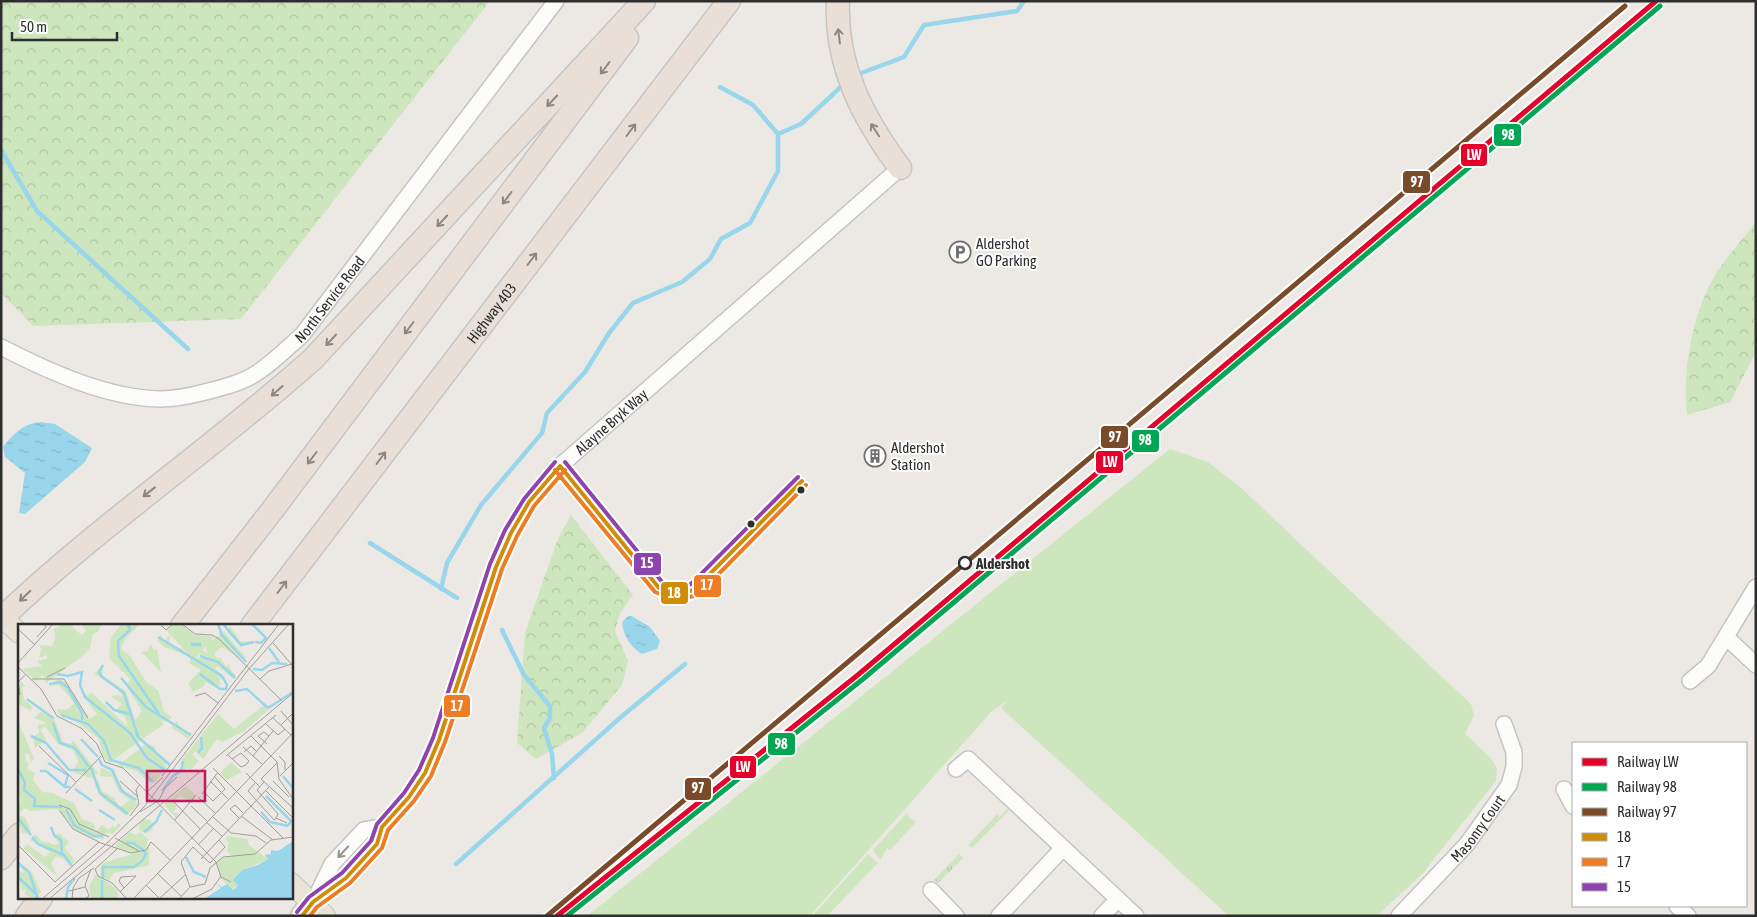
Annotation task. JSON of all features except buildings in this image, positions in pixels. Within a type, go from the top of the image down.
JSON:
[{"type":"highway","points":[[7,625],[62,562],[257,409],[313,359],[644,1]]},
{"type":"highway","points":[[184,624],[274,508],[655,1]]},
{"type":"highway","name":"Highway 403","points":[[254,624],[729,1]]},
{"type":"highway","points":[[838,1],[838,28],[850,80],[866,116],[900,168]]},
{"type":"highway","points":[[1,858],[18,836]]},
{"type":"highway","points":[[27,916],[39,900]]},
{"type":"main road","points":[[292,883],[313,911]]},
{"type":"street","name":"North Service Road","points":[[1,346],[42,368],[88,384],[139,398],[180,398],[226,387],[251,376],[273,361],[302,335],[556,1]]},
{"type":"street","name":"Alayne Bryk Way","points":[[313,911],[377,844],[382,827],[409,797],[433,757],[496,567],[511,533],[529,502],[560,466],[900,168]]},
{"type":"street","points":[[1690,681],[1708,666],[1756,588]]},
{"type":"street","points":[[1726,637],[1756,665]]},
{"type":"street","name":"Masonry Court","points":[[1399,916],[1467,844],[1508,784],[1514,767],[1514,752],[1504,724]]},
{"type":"street","points":[[956,769],[968,760],[1136,916]]},
{"type":"street","points":[[1564,789],[1572,804]]},
{"type":"street","points":[[999,916],[1063,848]]},
{"type":"street","points":[[931,890],[956,916]]},
{"type":"street","points":[[1102,916],[1118,899]]},
{"type":"street","points":[[1678,907],[1688,916]]},
{"type":"green space","points":[[1,1],[490,1],[241,319],[33,326],[1,293]]},
{"type":"green space","points":[[1756,222],[1756,352],[1730,402],[1687,415],[1686,381],[1690,344],[1706,292],[1728,256]]},
{"type":"green space","points":[[1170,449],[1208,462],[1239,486],[1471,704],[1474,716],[1465,734],[1491,758],[1497,768],[1496,781],[1423,873],[1377,916],[1229,916],[1001,708],[1008,700],[991,712],[810,916],[587,916]]},
{"type":"green space","points":[[571,515],[633,595],[620,613],[615,631],[628,661],[622,685],[582,733],[536,759],[517,743],[525,633],[557,541]]},
{"type":"green space","points":[[1008,808],[1009,810],[972,848],[969,845],[962,852],[997,814],[1000,817]]},
{"type":"green space","points":[[906,814],[916,822],[890,850],[887,848],[880,860],[873,850]]},
{"type":"green space","points":[[868,854],[878,863],[827,916],[812,916]]},
{"type":"green space","points":[[959,854],[963,858],[938,883],[934,880]]},
{"type":"water","points":[[40,422],[55,424],[92,448],[85,462],[25,514],[19,513],[25,473],[5,457],[3,447],[19,430]]},
{"type":"water","points":[[628,616],[632,616],[650,627],[660,641],[657,649],[642,654],[631,645],[624,632],[622,622]]},
{"type":"waterway","points":[[856,75],[904,57],[924,25],[1017,11],[1024,1]]},
{"type":"waterway","points":[[778,134],[801,124],[844,84]]},
{"type":"waterway","points":[[441,589],[447,563],[481,505],[542,433],[547,413],[585,372],[609,333],[633,303],[682,282],[710,259],[721,239],[750,223],[778,171],[778,134],[753,105],[720,87]]},
{"type":"waterway","points":[[1,150],[37,211],[188,349]]},
{"type":"waterway","points":[[370,543],[457,598]]},
{"type":"waterway","points":[[502,630],[524,675],[550,706],[550,718],[544,728],[552,754],[554,778]]},
{"type":"waterway","points":[[456,864],[621,717],[685,664]]},
{"type":"rail line","name":"LW","points":[[557,916],[859,674],[1656,1]]},
{"type":"rail line","name":"97","points":[[547,916],[1625,6]]},
{"type":"rail line","name":"98","points":[[567,916],[863,679],[1660,6]]},
{"type":"transit line","name":"15","points":[[297,912],[309,897],[342,873],[371,841],[377,824],[404,793],[419,770],[433,738],[490,564],[505,530],[524,499],[555,462]]},
{"type":"transit line","name":"15","points":[[565,462],[663,583],[676,588],[691,584],[798,477]]},
{"type":"transit line","name":"18","points":[[560,466],[659,588],[676,594],[694,590],[802,481]]},
{"type":"transit line","name":"18","points":[[302,916],[313,902],[346,878],[377,844],[382,827],[409,797],[425,773],[439,740],[496,567],[511,533],[529,502],[560,466]]},
{"type":"transit line","name":"17","points":[[555,470],[655,592],[676,600],[698,595],[806,485]]},
{"type":"transit line","name":"17","points":[[310,916],[317,907],[350,883],[382,848],[388,830],[414,801],[431,776],[445,742],[502,569],[517,536],[534,506],[565,470]]},
{"type":"place","name":"Aldershot GO Parking","points":[[960,252]]},
{"type":"place","name":"Aldershot Station","points":[[875,456]]},
{"type":"place","name":"Aldershot","points":[[965,563]]}]
